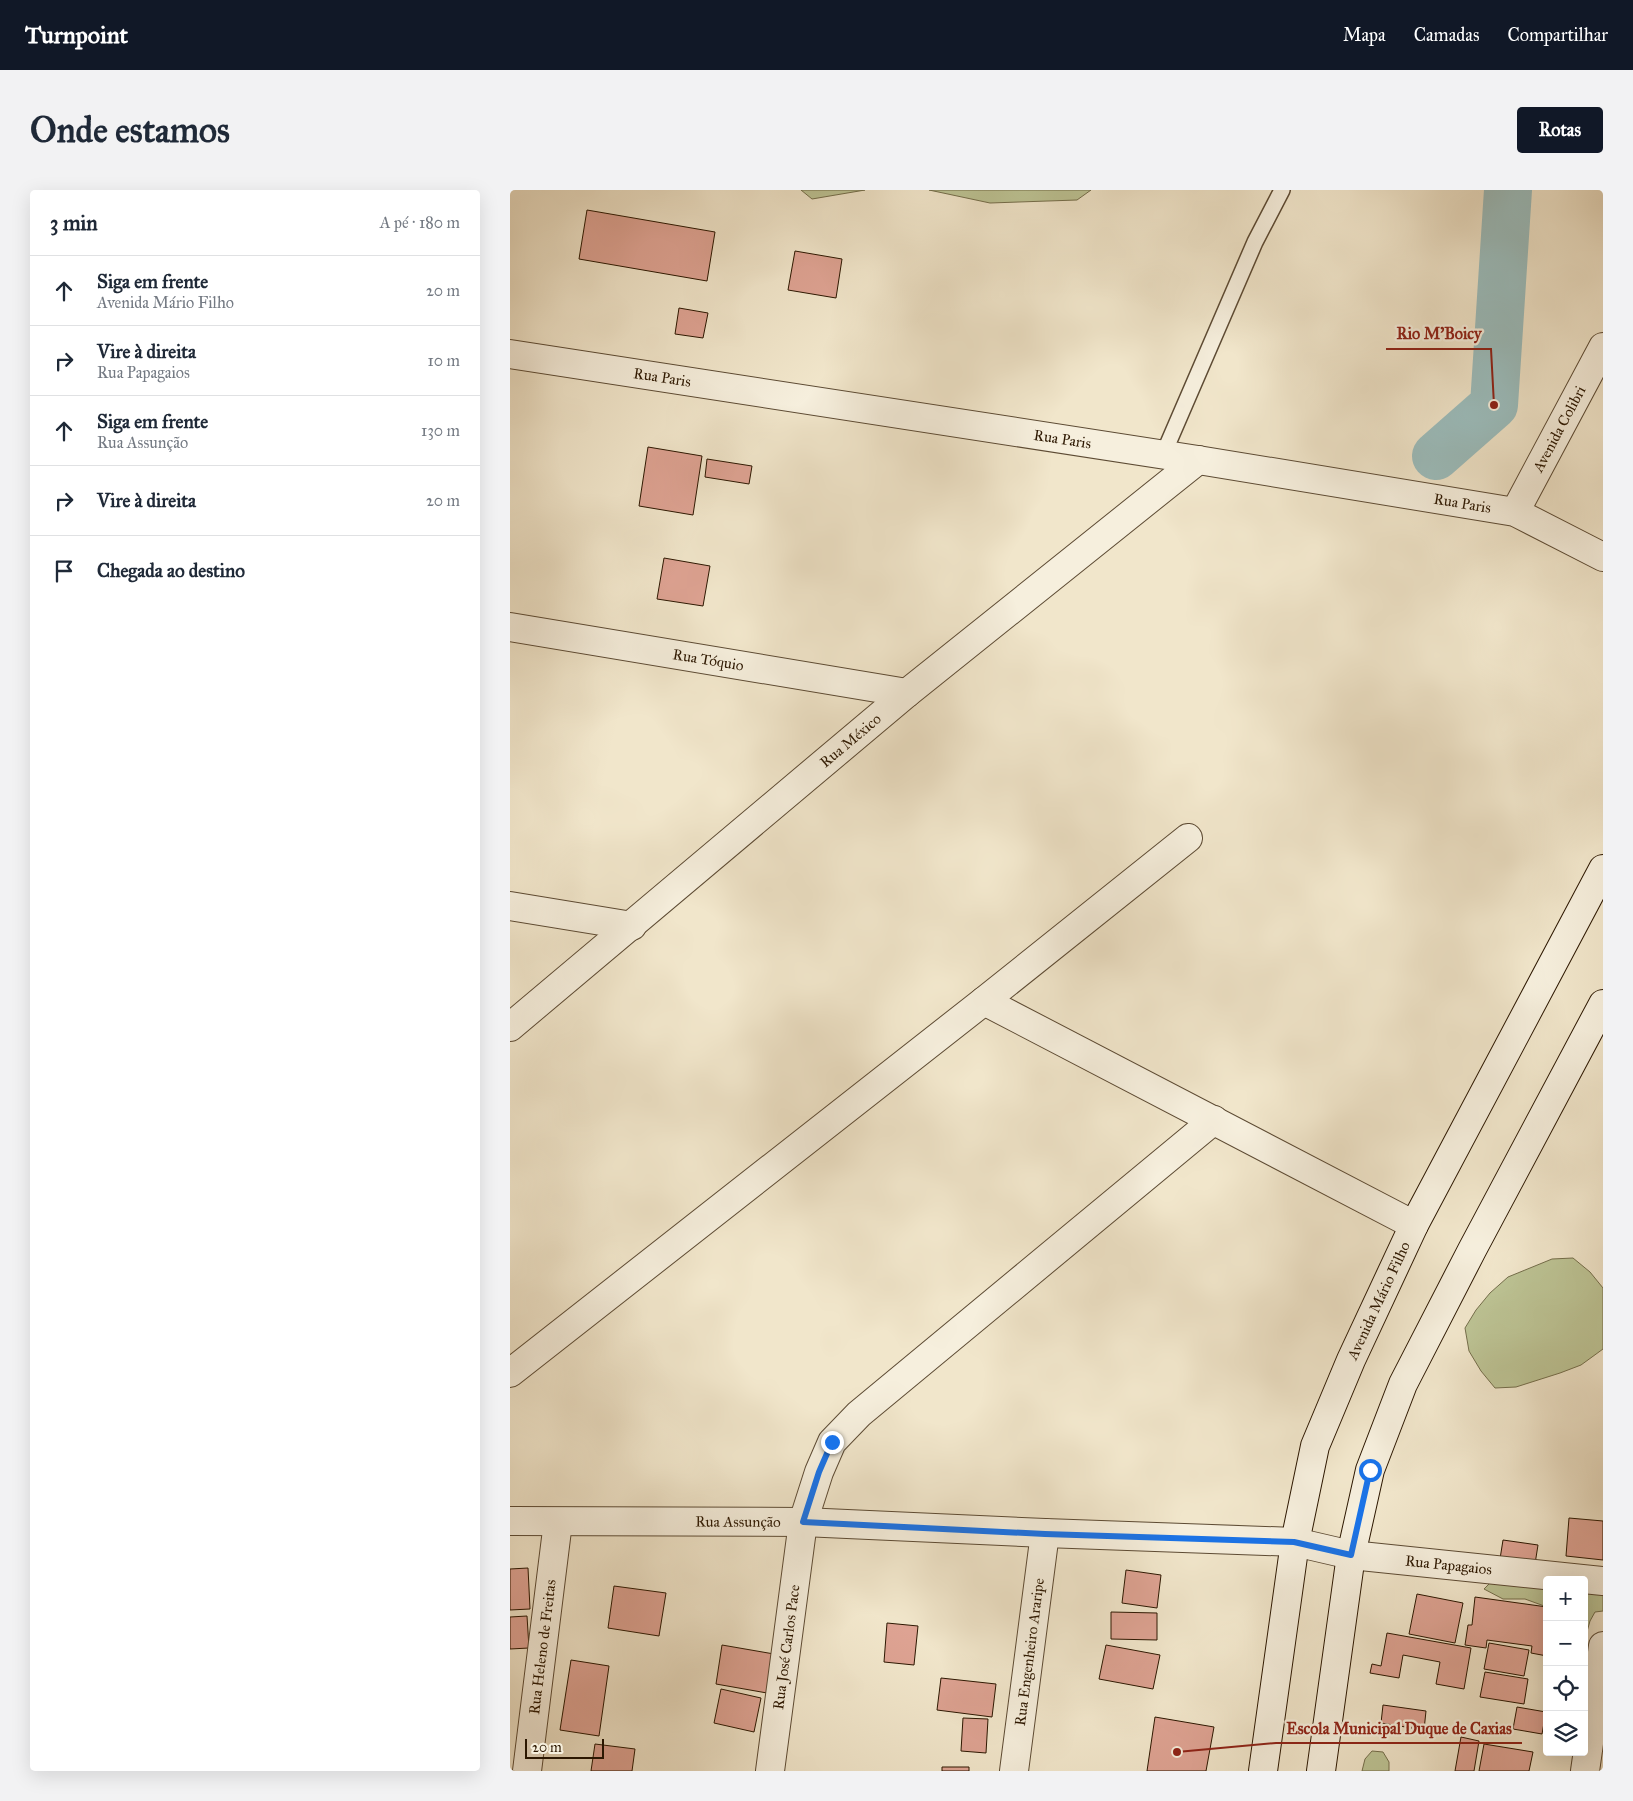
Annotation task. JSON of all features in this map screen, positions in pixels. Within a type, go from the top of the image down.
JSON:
[{"type":"street","name":"Avenida Colibri","points":[[1514,512],[1603,346]]},
{"type":"street","name":"Rua Paris","points":[[510,354],[1198,460],[1514,512],[1603,557]]},
{"type":"street","name":"Rua México","points":[[510,1027],[907,693],[1198,460]]},
{"type":"street","name":"Rua Tóquio","points":[[510,627],[907,693]]},
{"type":"street","points":[[510,1372],[984,1001],[1188,838]]},
{"type":"street","name":"Avenida Mário Filho","points":[[1263,1771],[1294,1542],[1315,1446],[1351,1360],[1414,1225],[1603,869]]},
{"type":"street","points":[[510,906],[632,926]]},
{"type":"street","points":[[984,1001],[1414,1225]]},
{"type":"street","points":[[1321,1771],[1351,1555],[1370,1470],[1403,1384],[1603,1004]]},
{"type":"street","name":"Rua José Carlos Pace","points":[[770,1771],[803,1522],[819,1472],[832,1442],[859,1414],[1214,1120]]},
{"type":"street","name":"Rua Assunção","points":[[510,1521],[803,1522],[1045,1534],[1294,1542]]},
{"type":"street","name":"Rua Heleno de Freitas","points":[[527,1771],[558,1522]]},
{"type":"street","name":"Rua Engenheiro Araripe","points":[[1014,1771],[1045,1534]]},
{"type":"street","name":"Rua Papagaios","points":[[1294,1542],[1351,1555],[1603,1581]]},
{"type":"street","points":[[1584,1771],[1603,1646]]},
{"type":"lane","points":[[1163,455],[1255,242],[1282,190]]},
{"type":"green space","points":[[801,190],[865,190],[812,199]]},
{"type":"green space","points":[[929,190],[1091,190],[1077,200],[990,203]]},
{"type":"green space","points":[[1573,1258],[1590,1272],[1603,1288],[1603,1349],[1581,1365],[1560,1373],[1516,1387],[1495,1388],[1481,1371],[1469,1351],[1465,1328],[1476,1310],[1490,1293],[1508,1277],[1552,1259]]},
{"type":"green space","points":[[1492,1581],[1543,1586],[1543,1606],[1525,1599],[1503,1599],[1484,1589]]},
{"type":"green space","points":[[1588,1584],[1603,1586],[1603,1611],[1595,1612],[1588,1628]]},
{"type":"green space","points":[[1372,1751],[1383,1752],[1389,1762],[1389,1771],[1362,1771],[1365,1759]]},
{"type":"building","points":[[587,210],[715,232],[707,281],[579,259]]},
{"type":"building","points":[[795,251],[842,259],[836,298],[788,290]]},
{"type":"building","points":[[679,308],[708,313],[703,338],[675,334]]},
{"type":"building","points":[[648,447],[702,456],[693,515],[639,506]]},
{"type":"building","points":[[707,459],[752,466],[749,484],[705,477]]},
{"type":"building","points":[[664,558],[710,566],[703,606],[657,599]]},
{"type":"building","points":[[1569,1518],[1603,1521],[1603,1560],[1566,1556]]},
{"type":"building","points":[[1503,1540],[1538,1545],[1535,1564],[1500,1559]]},
{"type":"building","points":[[528,1568],[530,1609],[510,1610],[510,1569]]},
{"type":"building","points":[[1126,1570],[1161,1575],[1157,1608],[1122,1603]]},
{"type":"building","points":[[614,1586],[666,1593],[659,1636],[608,1628]]},
{"type":"building","points":[[1417,1594],[1463,1603],[1455,1643],[1409,1634]]},
{"type":"building","points":[[1475,1597],[1543,1606],[1543,1655],[1531,1653],[1532,1646],[1487,1640],[1486,1648],[1465,1645],[1468,1625],[1472,1625]]},
{"type":"building","points":[[1111,1612],[1157,1613],[1157,1640],[1111,1639]]},
{"type":"building","points":[[527,1616],[529,1648],[510,1649],[510,1617]]},
{"type":"building","points":[[887,1623],[918,1626],[914,1665],[884,1662]]},
{"type":"building","points":[[1387,1633],[1471,1648],[1464,1689],[1436,1684],[1440,1662],[1403,1655],[1399,1678],[1370,1673],[1372,1664],[1381,1666]]},
{"type":"building","points":[[1489,1643],[1529,1650],[1524,1676],[1484,1669]]},
{"type":"building","points":[[722,1645],[774,1654],[767,1693],[716,1684]]},
{"type":"building","points":[[1106,1645],[1160,1655],[1153,1689],[1099,1679]]},
{"type":"building","points":[[571,1660],[609,1666],[599,1736],[560,1730]]},
{"type":"building","points":[[1485,1672],[1528,1679],[1524,1704],[1480,1697]]},
{"type":"building","points":[[941,1678],[996,1684],[992,1717],[937,1710]]},
{"type":"building","points":[[721,1689],[761,1698],[754,1732],[714,1723]]},
{"type":"building","points":[[1383,1705],[1426,1711],[1424,1730],[1381,1723]]},
{"type":"building","points":[[1517,1707],[1543,1711],[1542,1734],[1513,1729]]},
{"type":"building","points":[[1155,1717],[1214,1727],[1206,1771],[1147,1771]]},
{"type":"building","points":[[963,1718],[988,1719],[986,1753],[961,1751]]},
{"type":"building","points":[[1461,1737],[1479,1741],[1474,1771],[1455,1771]]},
{"type":"building","points":[[595,1744],[635,1749],[632,1771],[591,1771]]},
{"type":"building","points":[[1484,1744],[1533,1752],[1529,1771],[1479,1771]]},
{"type":"building","points":[[942,1767],[969,1767],[969,1771],[942,1771]]},
{"type":"waterway","points":[[1436,456],[1494,405],[1508,190]]},
{"type":"place","name":"Rio M'Boicy","points":[[1494,405]]},
{"type":"place","name":"Escola Municipal Duque de Caxias","points":[[1177,1752]]},
{"type":"route","points":[[832,1442],[819,1472],[803,1522],[1045,1534],[1294,1542],[1351,1555],[1370,1470]]}]
